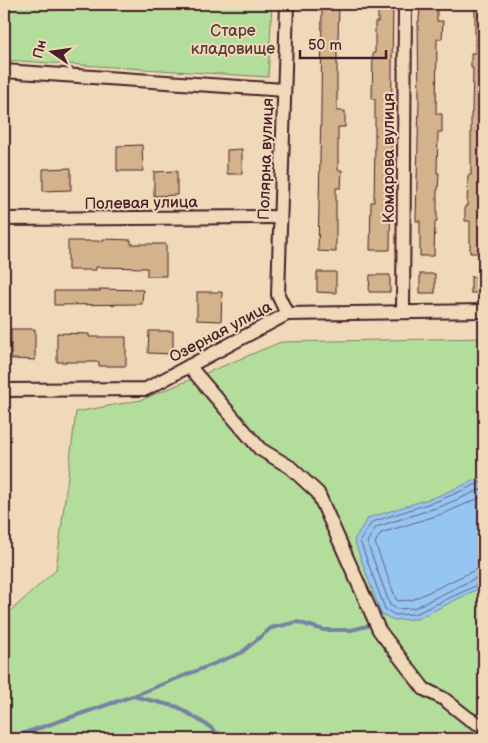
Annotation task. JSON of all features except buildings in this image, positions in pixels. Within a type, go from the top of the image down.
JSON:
[{"type":"street","name":"Полярна вулиця","points":[[287,4],[278,295],[287,314]]},
{"type":"street","name":"Комарова вулиця","points":[[403,312],[405,4]]},
{"type":"street","points":[[4,71],[284,90]]},
{"type":"street","name":"Полевая улица","points":[[4,219],[279,217]]},
{"type":"street","name":"Озерная улица","points":[[4,390],[146,389],[287,314],[484,311]]},
{"type":"street","points":[[189,366],[260,449],[290,467],[318,493],[379,630],[424,689],[444,699],[468,718],[484,727]]},
{"type":"green space","name":"Старе кладовище","points":[[4,4],[272,4],[268,77],[4,60]]},
{"type":"green space","points":[[484,338],[484,739],[4,739],[4,617],[56,570],[76,412],[141,400],[281,342]]},
{"type":"water","points":[[484,476],[484,586],[417,619],[394,620],[381,614],[354,540],[368,518],[438,496]]},
{"type":"waterway","points":[[7,739],[133,696],[241,653],[271,628],[297,622],[324,630],[351,630],[373,623]]},
{"type":"waterway","points":[[133,696],[178,707],[210,727],[224,739]]}]
